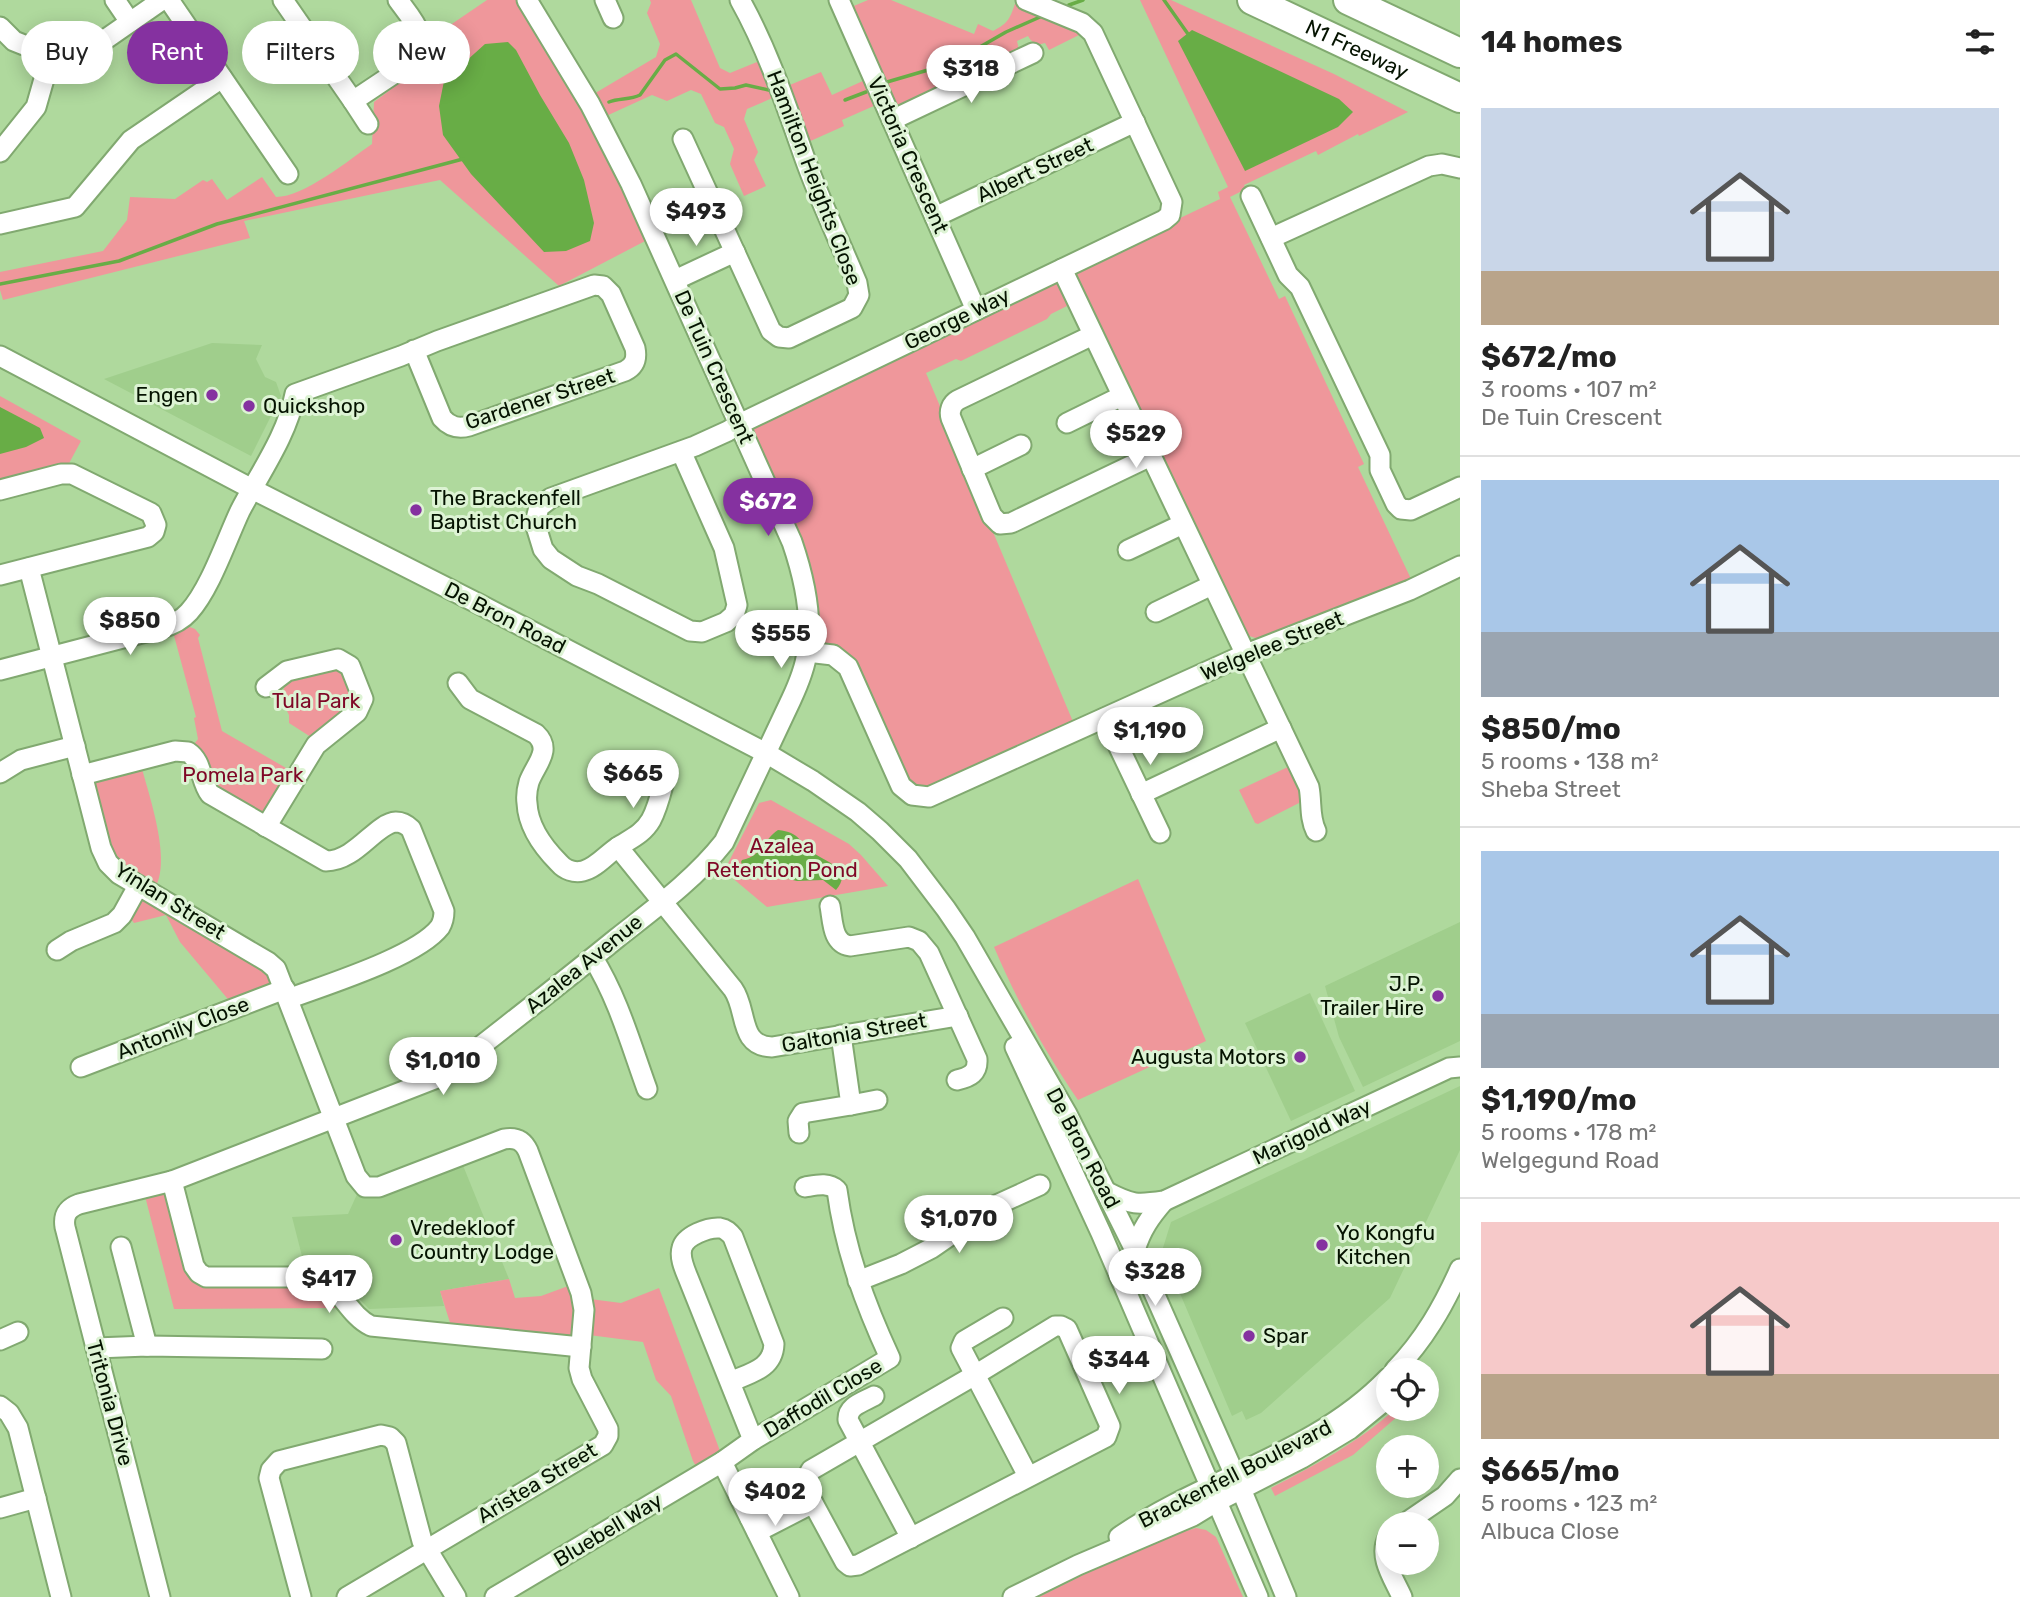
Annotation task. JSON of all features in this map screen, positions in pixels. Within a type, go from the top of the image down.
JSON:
[{"type":"highway","name":"N1 Freeway","points":[[1252,0],[1460,98]]},
{"type":"highway","name":"N1 Freeway","points":[[1348,0],[1460,52]]},
{"type":"street","points":[[115,0],[129,21]]},
{"type":"street","points":[[131,21],[162,0]]},
{"type":"street","points":[[169,0],[183,21]]},
{"type":"street","points":[[283,0],[368,124]]},
{"type":"street","points":[[353,101],[413,61],[420,52],[421,35],[398,0]]},
{"type":"street","name":"De Tuin Crescent","points":[[527,0],[590,104],[631,184],[799,564],[808,619],[807,652],[799,681],[766,753]]},
{"type":"street","points":[[605,0],[613,19]]},
{"type":"street","name":"Hamilton Heights Close","points":[[683,139],[771,331],[779,337],[794,337],[849,311],[858,301],[857,283],[805,160],[789,111],[740,0]]},
{"type":"street","name":"Victoria Crescent","points":[[839,0],[976,310]]},
{"type":"street","points":[[1027,0],[1082,23],[1091,30],[1135,122]]},
{"type":"street","points":[[1,31],[21,43]]},
{"type":"street","points":[[892,120],[1033,53]]},
{"type":"street","points":[[0,152],[36,107],[43,84]]},
{"type":"street","points":[[0,224],[75,207],[131,140],[213,84]]},
{"type":"street","points":[[226,84],[289,174]]},
{"type":"street","name":"George Way","points":[[681,451],[724,548],[737,600],[731,619],[702,632],[690,631],[577,576],[548,556],[543,550],[535,523],[537,511],[547,500],[728,431],[1164,220],[1172,211],[1172,202],[1135,122]]},
{"type":"street","name":"Albert Street","points":[[935,217],[1135,122]]},
{"type":"street","points":[[1271,238],[1429,166],[1442,164],[1460,168]]},
{"type":"street","points":[[1251,196],[1289,275],[1300,287],[1380,455],[1380,470],[1396,504],[1401,509],[1411,510],[1460,487]]},
{"type":"street","points":[[675,280],[735,252]]},
{"type":"street","points":[[1062,269],[1309,787],[1311,817],[1316,831]]},
{"type":"street","name":"Gardener Street","points":[[0,670],[169,626],[183,618],[195,604],[211,575],[291,414],[295,394],[449,336],[594,285],[603,286],[611,294],[635,348],[636,357],[632,366],[625,371],[457,428],[442,418],[414,350]]},
{"type":"street","points":[[1093,335],[955,402],[950,411],[994,519],[1000,524],[1008,524],[1151,456]]},
{"type":"street","name":"De Bron Road","points":[[0,356],[252,489],[766,753],[813,781],[880,831],[914,866],[965,937],[1067,1114],[1135,1251],[1286,1597]]},
{"type":"street","points":[[1067,423],[1122,396]]},
{"type":"street","points":[[972,469],[1021,445]]},
{"type":"street","points":[[0,490],[61,474],[72,474],[151,513],[156,529],[148,537],[0,575]]},
{"type":"street","points":[[1128,550],[1183,524]]},
{"type":"street","name":"Welgelee Street","points":[[807,652],[833,655],[848,667],[901,786],[918,797],[929,797],[1245,654],[1410,590],[1460,566]]},
{"type":"street","name":"Yinlan Street","points":[[29,568],[104,856],[113,869],[138,886],[272,965],[279,974],[334,1118]]},
{"type":"street","points":[[1156,612],[1212,585]]},
{"type":"street","points":[[82,775],[184,751],[198,762],[204,785],[210,794],[266,827],[316,745],[357,712],[363,699],[353,670],[338,659],[287,671],[266,687]]},
{"type":"street","points":[[458,683],[470,699],[536,734],[541,740],[543,752],[527,790],[527,811],[534,830],[559,863],[571,871],[582,872],[592,867],[634,838],[650,821],[663,785]]},
{"type":"street","points":[[1105,718],[1160,833]]},
{"type":"street","points":[[1141,794],[1281,728]]},
{"type":"street","points":[[0,774],[21,760],[75,746]]},
{"type":"street","name":"Azalea Avenue","points":[[68,1210],[79,1204],[172,1181],[446,1073],[698,872],[724,842],[766,753]]},
{"type":"street","name":"Antonily Close","points":[[81,1067],[408,952],[439,928],[444,911],[414,833],[403,823],[389,824],[359,847],[331,861],[320,859],[266,827]]},
{"type":"street","points":[[618,847],[663,901]]},
{"type":"street","points":[[57,950],[114,923],[122,915],[138,886]]},
{"type":"street","name":"Galtonia Street","points":[[663,901],[737,994],[747,1033],[760,1045],[772,1047],[958,1016]]},
{"type":"street","points":[[830,906],[836,938],[843,944],[850,946],[904,937],[919,941],[933,959],[977,1059],[976,1069],[970,1076],[957,1080]]},
{"type":"street","name":"De Bron Road","points":[[965,937],[1101,1233],[1258,1597]]},
{"type":"street","points":[[593,958],[604,974],[647,1089]]},
{"type":"street","points":[[841,1035],[851,1105]]},
{"type":"street","name":"Marigold Way","points":[[1107,1192],[1140,1205],[1164,1201],[1449,1068],[1460,1067]]},
{"type":"street","points":[[799,1133],[798,1121],[803,1113],[877,1100]]},
{"type":"street","name":"Aristea Street","points":[[334,1118],[358,1181],[369,1188],[379,1187],[504,1139],[513,1138],[522,1142],[528,1150],[581,1293],[584,1310],[579,1368],[608,1429],[603,1445],[346,1597]]},
{"type":"street","points":[[172,1181],[194,1266],[206,1277],[316,1277],[324,1280],[371,1326],[581,1347]]},
{"type":"street","points":[[806,1187],[825,1184],[837,1190],[843,1228],[858,1281],[932,1248],[990,1208],[1040,1185]]},
{"type":"street","name":"Marigold Way","points":[[1135,1251],[1148,1220],[1164,1201]]},
{"type":"street","name":"Tritonia Drive","points":[[68,1210],[64,1218],[65,1227],[160,1597]]},
{"type":"street","points":[[730,1382],[766,1366],[774,1353],[774,1344],[733,1237],[728,1230],[711,1228],[684,1242],[681,1255],[689,1280],[753,1440]]},
{"type":"street","points":[[121,1247],[147,1346]]},
{"type":"street","points":[[1406,1358],[1422,1340],[1446,1301],[1460,1269]]},
{"type":"street","name":"Daffodil Close","points":[[722,1462],[753,1440],[890,1358],[858,1281]]},
{"type":"street","points":[[1423,1358],[1460,1297]]},
{"type":"street","points":[[1003,1318],[961,1344],[1028,1476]]},
{"type":"street","points":[[1055,1326],[1061,1326],[1068,1329],[1110,1426],[1110,1433],[1107,1437],[911,1538],[858,1565],[850,1566],[841,1559],[809,1497],[805,1481],[810,1470],[975,1376],[1055,1326]]},
{"type":"street","points":[[96,1348],[147,1346],[322,1349]]},
{"type":"street","name":"Brackenfell Boulevard","points":[[1013,1597],[1160,1528],[1193,1516],[1213,1495],[1332,1425],[1376,1389]]},
{"type":"street","points":[[874,1396],[851,1409],[848,1420],[911,1538]]},
{"type":"street","points":[[0,1406],[9,1413],[18,1428],[61,1597]]},
{"type":"street","name":"Brackenfell Boulevard","points":[[1238,1482],[1302,1458],[1350,1429],[1376,1408]]},
{"type":"street","points":[[301,1597],[270,1478],[271,1469],[279,1461],[386,1435],[398,1447],[422,1541],[456,1597]]},
{"type":"street","points":[[722,1462],[789,1597]]},
{"type":"street","name":"Bluebell Way","points":[[495,1597],[722,1462]]},
{"type":"street","points":[[1422,1512],[1445,1496],[1460,1479]]},
{"type":"street","points":[[753,1525],[809,1497]]},
{"type":"street","points":[[0,1508],[36,1498]]},
{"type":"street","points":[[1393,1575],[1402,1597]]},
{"type":"shaded area","points":[[1192,30],[1339,99],[1353,112],[1338,127],[1245,171],[1178,41]]},
{"type":"shaded area","points":[[508,42],[516,50],[569,143],[584,180],[594,223],[590,241],[566,251],[544,252],[471,174],[443,135],[439,106],[443,84],[470,84],[470,58],[485,44]]},
{"type":"shaded area","points":[[212,343],[262,345],[256,359],[265,377],[276,382],[281,396],[251,456],[104,379]]},
{"type":"shaded area","points":[[0,407],[40,428],[44,438],[26,447],[0,454]]},
{"type":"shaded area","points":[[778,830],[791,833],[841,872],[841,883],[836,890],[823,880],[797,881],[743,866],[742,860],[758,852]]},
{"type":"shaded area","points":[[1460,922],[1460,1041],[1363,1087],[1339,1037],[1325,986]]},
{"type":"shaded area","name":"Augusta Motors","points":[[1310,993],[1355,1091],[1291,1121],[1245,1023]]},
{"type":"shaded area","points":[[1460,1086],[1460,1150],[1390,1298],[1261,1413],[1246,1420],[1242,1411],[1232,1416],[1162,1251],[1171,1222]]},
{"type":"shaded area","name":"Vredekloof Country Lodge","points":[[462,1163],[509,1279],[440,1291],[444,1306],[369,1309],[325,1267],[304,1264],[292,1217],[348,1214],[359,1190]]},
{"type":"green space","points":[[487,0],[518,0],[590,119],[649,239],[559,286],[440,180],[244,221],[250,238],[3,300],[0,272],[103,251],[127,220],[130,197],[175,199],[203,180],[207,182],[212,179],[227,200],[262,177],[276,197],[300,191],[326,176],[372,144],[374,102],[398,84],[470,84],[470,21],[456,21]]},
{"type":"green space","points":[[650,0],[691,0],[720,68],[730,73],[757,62],[764,69],[777,96],[747,109],[744,119],[758,152],[754,160],[766,186],[744,196],[730,164],[734,149],[724,127],[715,123],[701,94],[691,90],[667,101],[652,95],[604,117],[592,95],[656,57],[660,44],[647,13]]},
{"type":"green space","points":[[868,0],[891,0],[974,34],[978,24],[993,31],[1006,22],[1016,1],[1085,32],[1049,50],[1045,43],[1035,43],[1028,36],[1017,41],[1019,50],[898,107],[894,106],[849,8]]},
{"type":"green space","points":[[1140,0],[1171,0],[1334,74],[1408,112],[1318,155],[1316,151],[1244,185],[1246,189],[1230,197],[1279,299],[1285,296],[1364,464],[1358,467],[1412,581],[1259,639],[1246,635],[1074,277],[1084,264],[1220,199],[1218,192],[1228,187]]},
{"type":"green space","points":[[821,72],[832,95],[865,80],[876,105],[842,120],[844,126],[806,143],[785,87]]},
{"type":"green space","points":[[1051,281],[1059,282],[1073,303],[1051,314],[1047,319],[961,361],[956,359],[926,373],[1074,724],[932,788],[915,786],[908,778],[866,680],[839,648],[824,643],[817,634],[807,561],[780,492],[753,434],[753,427]]},
{"type":"green space","points":[[0,396],[81,441],[66,469],[0,485]]},
{"type":"green space","name":"Pomela Park","points":[[187,626],[200,635],[198,638],[222,731],[293,772],[264,814],[218,792],[192,747],[198,739],[196,717],[173,632]]},
{"type":"green space","name":"Tula Park","points":[[339,665],[358,699],[314,739],[289,723],[289,715],[281,699],[286,681]]},
{"type":"green space","points":[[141,765],[160,845],[160,876],[155,888],[114,860],[93,787],[95,782]]},
{"type":"green space","points":[[1292,765],[1301,788],[1299,803],[1258,824],[1255,823],[1239,790]]},
{"type":"green space","name":"Azalea Retention Pond","points":[[771,800],[849,844],[888,886],[767,907],[724,871],[759,803]]},
{"type":"green space","points":[[1138,879],[1206,1041],[1078,1100],[1032,1026],[994,947]]},
{"type":"green space","points":[[147,900],[267,970],[272,983],[269,987],[232,1004],[180,942],[166,915],[134,923],[128,915],[138,902]]},
{"type":"green space","points":[[159,1192],[165,1194],[190,1269],[313,1282],[339,1304],[336,1308],[174,1309],[145,1196]]},
{"type":"green space","points":[[509,1279],[515,1298],[541,1296],[571,1285],[577,1312],[572,1338],[452,1329],[440,1291]]},
{"type":"green space","points":[[659,1288],[720,1451],[697,1468],[671,1396],[656,1380],[643,1342],[589,1335],[590,1299],[621,1303]]},
{"type":"green space","points":[[1381,1421],[1392,1421],[1353,1455],[1275,1496],[1271,1488],[1351,1443]]},
{"type":"green space","points":[[1196,1528],[1206,1530],[1216,1537],[1243,1597],[1039,1597],[1147,1543]]},
{"type":"waterway","points":[[1069,5],[1083,0]]},
{"type":"waterway","points":[[1164,0],[1188,34]]},
{"type":"waterway","points":[[887,82],[952,63],[1006,32],[1040,17]]},
{"type":"waterway","points":[[609,102],[640,95],[665,60],[676,54],[720,89],[746,85],[773,91]]},
{"type":"waterway","points":[[845,100],[866,92]]},
{"type":"waterway","points":[[0,284],[119,261],[217,224],[463,159]]},
{"type":"place","name":"Engen","points":[[212,395]]},
{"type":"place","name":"Quickshop","points":[[249,406]]},
{"type":"place","name":"The Brackenfell Baptist Church","points":[[416,510]]},
{"type":"place","name":"J.P. Trailer Hire","points":[[1438,996]]},
{"type":"place","name":"Augusta Motors","points":[[1300,1057]]},
{"type":"place","name":"Vredekloof Country Lodge","points":[[396,1240]]},
{"type":"place","name":"Yo Kongfu Kitchen","points":[[1322,1245]]},
{"type":"place","name":"Spar","points":[[1249,1336]]}]
